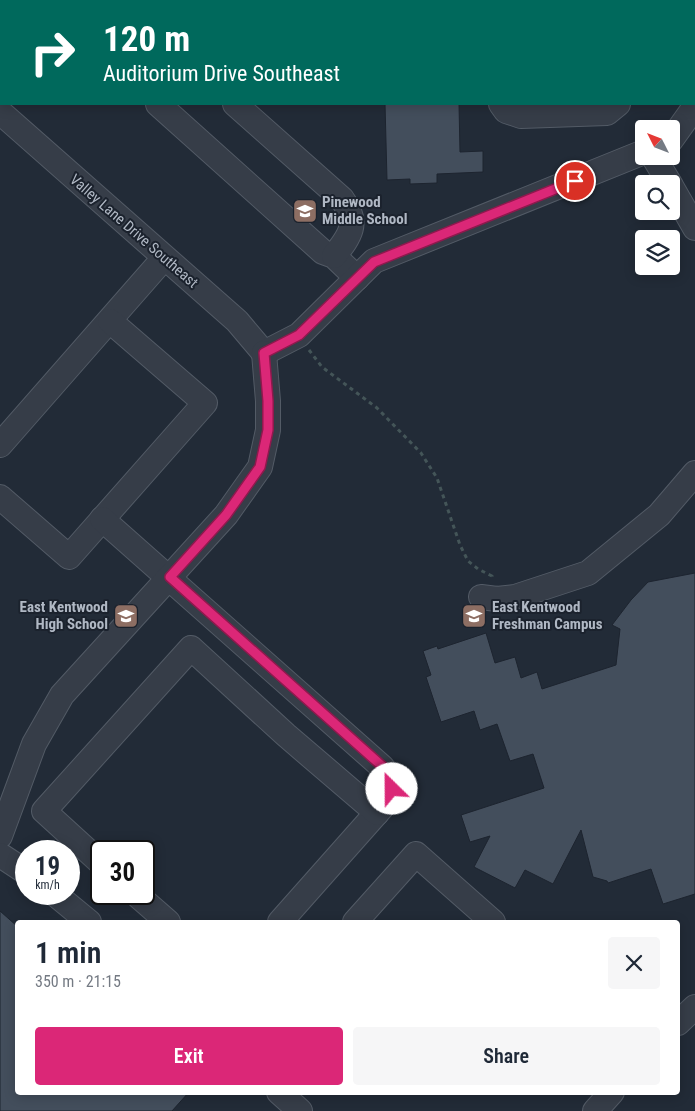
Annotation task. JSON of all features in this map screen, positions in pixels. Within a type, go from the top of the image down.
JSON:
[{"type":"street","points":[[159,105],[323,252],[334,256],[357,278]]},
{"type":"street","points":[[236,105],[342,199],[351,212],[351,235],[334,256]]},
{"type":"street","points":[[502,105],[506,110],[521,116],[607,113],[617,105]]},
{"type":"street","points":[[680,128],[694,105]]},
{"type":"street","name":"Valley Lane Drive Southeast","points":[[0,112],[237,321],[264,353]]},
{"type":"street","points":[[0,836],[34,744],[62,695],[226,515],[260,467],[268,420],[264,353],[299,335],[374,262],[635,156]]},
{"type":"street","points":[[680,202],[695,228]]},
{"type":"street","points":[[0,445],[164,258]]},
{"type":"street","points":[[0,497],[69,557],[205,403],[110,321]]},
{"type":"street","points":[[484,591],[497,599],[515,597],[588,573],[659,515],[695,472]]},
{"type":"street","points":[[102,520],[170,577],[382,766],[392,779],[392,789],[389,797],[377,813],[282,920]]},
{"type":"street","points":[[90,853],[44,811],[191,648],[286,735],[377,813]]},
{"type":"street","points":[[357,920],[416,854],[491,920]]},
{"type":"street","points":[[0,855],[15,865]]},
{"type":"street","points":[[68,905],[86,920]]},
{"type":"street","points":[[149,905],[166,920]]},
{"type":"street","points":[[680,1021],[695,1007]]},
{"type":"street","points":[[282,1095],[300,1111]]},
{"type":"street","points":[[595,1111],[609,1095]]},
{"type":"path","points":[[299,335],[322,367],[377,408],[421,453],[437,478],[460,545],[468,561],[492,576],[484,591]]},
{"type":"building","name":"Pinewood Middle School","points":[[385,105],[459,105],[460,152],[483,151],[483,172],[437,174],[437,183],[410,184],[410,179],[387,180]]},
{"type":"building","name":"East Kentwood Freshman Campus","points":[[695,573],[695,894],[663,904],[651,869],[608,883],[593,877],[581,830],[553,884],[525,870],[515,888],[474,867],[490,836],[470,842],[461,815],[544,788],[533,754],[510,761],[497,724],[480,730],[474,711],[441,722],[426,677],[431,675],[423,651],[437,646],[438,649],[486,633],[495,663],[515,657],[521,678],[537,672],[542,689],[616,665],[620,629],[612,625],[631,600],[648,582]]},
{"type":"building","points":[[0,911],[15,924],[15,1095],[186,1095],[172,1111],[0,1111]]},
{"type":"place","name":"Pinewood Middle School","points":[[305,211]]},
{"type":"place","name":"East Kentwood High School","points":[[126,616]]},
{"type":"place","name":"East Kentwood Freshman Campus","points":[[474,616]]},
{"type":"route","points":[[392,789],[392,779],[382,766],[170,577],[226,515],[260,467],[268,430],[268,401],[264,353],[299,335],[374,262],[575,181]]}]
